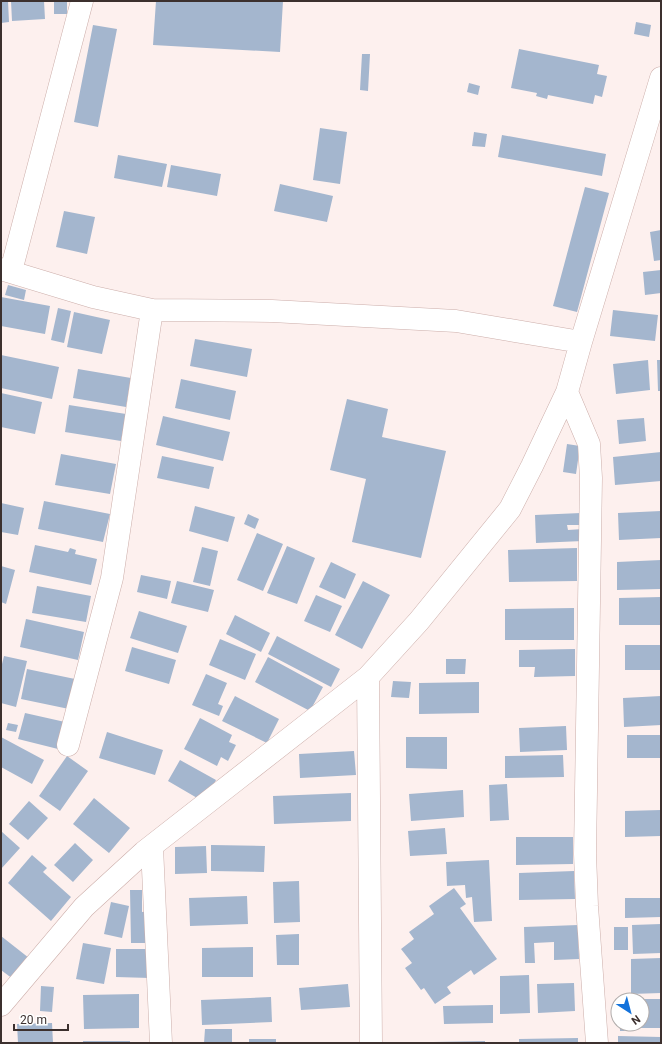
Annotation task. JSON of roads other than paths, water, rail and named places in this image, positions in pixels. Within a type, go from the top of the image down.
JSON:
[{"type":"street","points":[[82,1],[6,270],[93,297],[152,310],[272,311],[456,321],[581,342]]},
{"type":"street","points":[[1,1005],[84,906],[152,847],[368,677],[419,621],[510,509],[568,392],[581,342],[661,78]]},
{"type":"street","points":[[68,745],[112,578],[152,310]]},
{"type":"street","points":[[568,392],[589,444],[591,478],[585,854],[587,906],[597,1043]]},
{"type":"street","points":[[368,677],[371,1043]]},
{"type":"street","points":[[152,847],[161,1043]]}]
